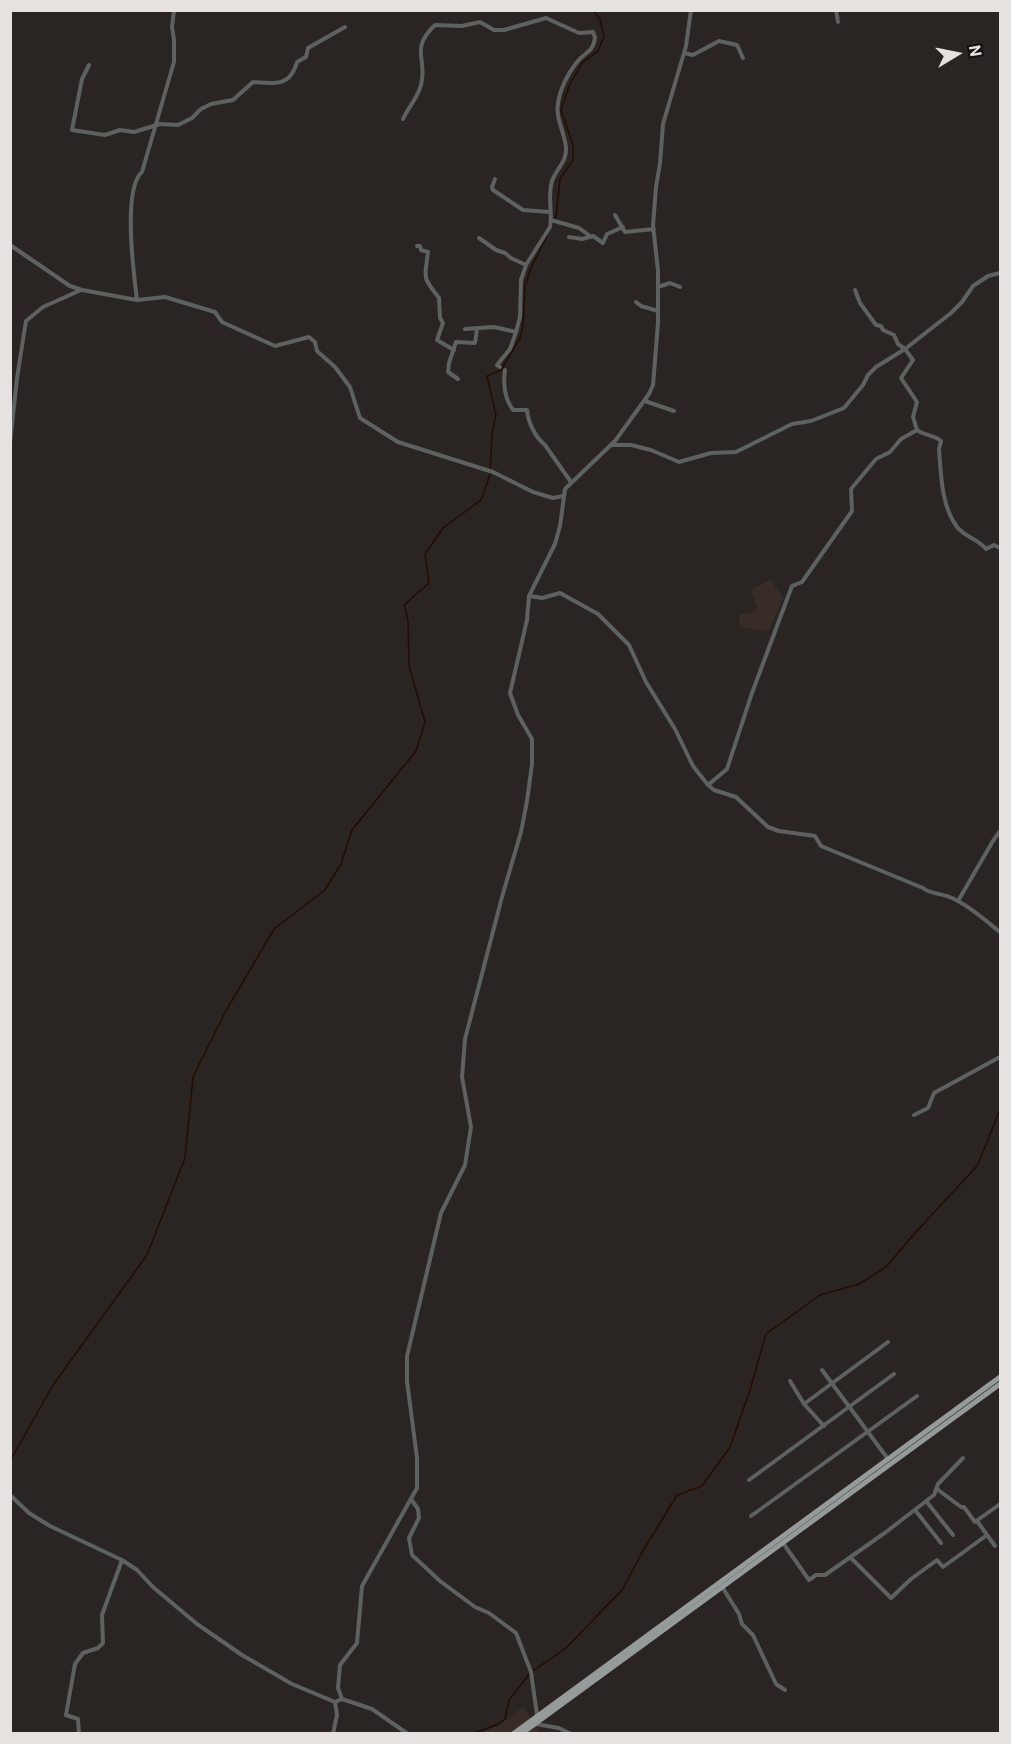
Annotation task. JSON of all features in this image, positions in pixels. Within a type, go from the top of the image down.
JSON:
[{"type":"main road","points":[[513,1734],[721,1585],[1000,1377]]},
{"type":"main road","points":[[721,1585],[783,1543],[1000,1384]]},
{"type":"main road","points":[[521,1734],[534,1720]]},
{"type":"street","points":[[138,300],[131,252],[132,200],[136,177],[142,172],[174,62],[172,27],[174,10]]},
{"type":"street","points":[[342,1699],[338,1688],[340,1665],[357,1643],[362,1586],[417,1488],[418,1476],[407,1381],[407,1356],[441,1213],[465,1165],[471,1127],[462,1077],[465,1039],[521,832],[532,764],[532,739],[518,715],[510,693],[527,620],[529,596],[555,544],[565,489],[610,445],[645,401],[653,385],[658,311],[654,229],[663,124],[684,53],[691,10]]},
{"type":"street","points":[[836,10],[838,22]]},
{"type":"street","points":[[403,119],[421,86],[420,47],[424,35],[435,25],[469,26],[480,22],[494,30],[504,30],[546,18],[579,33],[593,32],[595,37],[591,51],[579,59],[570,72],[557,104],[566,149],[565,158],[552,181],[548,205],[554,220],[579,228],[603,243],[608,234],[623,227]]},
{"type":"street","points":[[90,65],[82,79],[72,130],[105,135],[120,130],[134,132],[160,124],[178,125],[192,118],[210,104],[233,100],[253,82],[275,84],[287,80],[294,72],[297,62],[306,57],[308,48],[345,27]]},
{"type":"street","points":[[684,53],[693,55],[719,41],[736,45],[743,58]]},
{"type":"street","points":[[495,179],[493,190],[523,210],[550,212]]},
{"type":"street","points":[[615,215],[625,232],[654,229]]},
{"type":"street","points":[[500,367],[497,365],[510,349],[520,317],[521,280],[526,265],[554,220]]},
{"type":"street","points":[[569,237],[582,239],[590,236]]},
{"type":"street","points":[[479,238],[496,250],[526,265]]},
{"type":"street","points":[[10,245],[70,286],[82,290],[138,300],[165,297],[215,312],[222,322],[275,346],[309,337],[315,342],[317,351],[335,367],[350,387],[360,418],[398,442],[490,472],[532,492],[553,498],[563,496]]},
{"type":"street","points":[[417,246],[428,252],[425,274],[433,292],[439,298],[442,323],[436,339],[454,350]]},
{"type":"street","points":[[610,445],[631,445],[651,450],[679,462],[711,453],[736,452],[792,424],[811,421],[844,408],[876,367],[905,349],[951,313],[973,286],[988,276],[1000,273]]},
{"type":"street","points":[[658,286],[670,283],[680,287]]},
{"type":"street","points":[[10,443],[26,321],[43,307],[82,290]]},
{"type":"street","points":[[855,290],[860,303],[876,325],[889,331],[913,360],[901,378],[917,402],[913,417],[917,430],[937,437],[941,441],[939,449],[942,482],[946,504],[956,526],[966,536],[978,540],[986,549],[994,544],[1000,548]]},
{"type":"street","points":[[636,302],[641,306],[658,311]]},
{"type":"street","points":[[465,329],[494,327],[516,332]]},
{"type":"street","points":[[458,379],[448,372],[456,342],[475,343],[477,329]]},
{"type":"street","points":[[505,370],[504,388],[510,408],[527,410],[528,421],[537,437],[571,482]]},
{"type":"street","points":[[645,401],[674,411]]},
{"type":"street","points":[[708,785],[727,769],[752,693],[792,586],[802,582],[852,511],[851,489],[876,459],[890,452],[901,439],[917,430]]},
{"type":"street","points":[[529,596],[542,598],[560,593],[598,614],[620,634],[629,645],[646,682],[675,729],[693,766],[714,790],[736,797],[768,827],[779,831],[815,836],[821,846],[923,888],[930,893],[938,893],[958,901],[1000,933]]},
{"type":"street","points":[[958,901],[1000,831]]},
{"type":"street","points":[[914,1115],[928,1108],[934,1093],[1000,1058]]},
{"type":"street","points":[[804,1404],[888,1342]]},
{"type":"street","points":[[822,1370],[888,1459]]},
{"type":"street","points":[[749,1480],[894,1374]]},
{"type":"street","points":[[789,1380],[804,1404],[824,1426]]},
{"type":"street","points":[[752,1516],[917,1396]]},
{"type":"street","points":[[783,1543],[809,1580],[816,1575],[825,1575],[934,1496],[938,1484],[963,1458]]},
{"type":"street","points":[[937,1489],[964,1507],[995,1546]]},
{"type":"street","points":[[10,1495],[29,1513],[50,1526],[122,1560],[137,1570],[153,1587],[197,1624],[242,1655],[306,1692],[335,1702],[342,1699],[372,1709],[408,1734]]},
{"type":"street","points":[[411,1499],[416,1505],[419,1518],[409,1539],[412,1555],[475,1607],[489,1613],[516,1633],[531,1671],[534,1720],[571,1734]]},
{"type":"street","points":[[926,1501],[952,1535]]},
{"type":"street","points":[[977,1521],[1000,1504]]},
{"type":"street","points":[[915,1510],[941,1543]]},
{"type":"street","points":[[851,1558],[891,1598],[911,1579],[937,1560],[943,1568],[987,1535]]},
{"type":"street","points":[[79,1734],[78,1719],[66,1715],[75,1664],[82,1653],[98,1648],[103,1643],[102,1615],[122,1560]]},
{"type":"street","points":[[721,1585],[739,1614],[742,1624],[753,1635],[776,1684],[785,1690]]},
{"type":"street","points":[[333,1734],[337,1715],[335,1702]]},
{"type":"shaded area","points":[[771,580],[783,598],[768,632],[740,627],[739,615],[750,613],[757,607],[751,589]]},
{"type":"shaded area","points":[[523,1707],[540,1733],[479,1734],[500,1725]]},
{"type":"waterway","points":[[552,226],[556,217],[560,179],[573,160],[573,145],[561,110],[569,86],[582,63],[598,51],[604,36],[600,19],[593,10]]},
{"type":"waterway","points":[[10,1461],[53,1385],[147,1255],[185,1158],[193,1077],[227,1009],[274,929],[325,890],[341,864],[352,830],[416,751],[425,722],[409,666],[408,620],[404,605],[429,583],[425,554],[443,528],[481,500],[490,475],[492,434],[496,415],[487,376],[501,370],[520,338],[523,326],[525,286],[547,236]]},
{"type":"waterway","points":[[473,1734],[505,1719],[509,1700],[531,1672],[565,1649],[623,1589],[641,1554],[677,1495],[702,1486],[730,1447],[766,1334],[820,1295],[859,1284],[886,1267],[977,1166],[1000,1110]]}]
